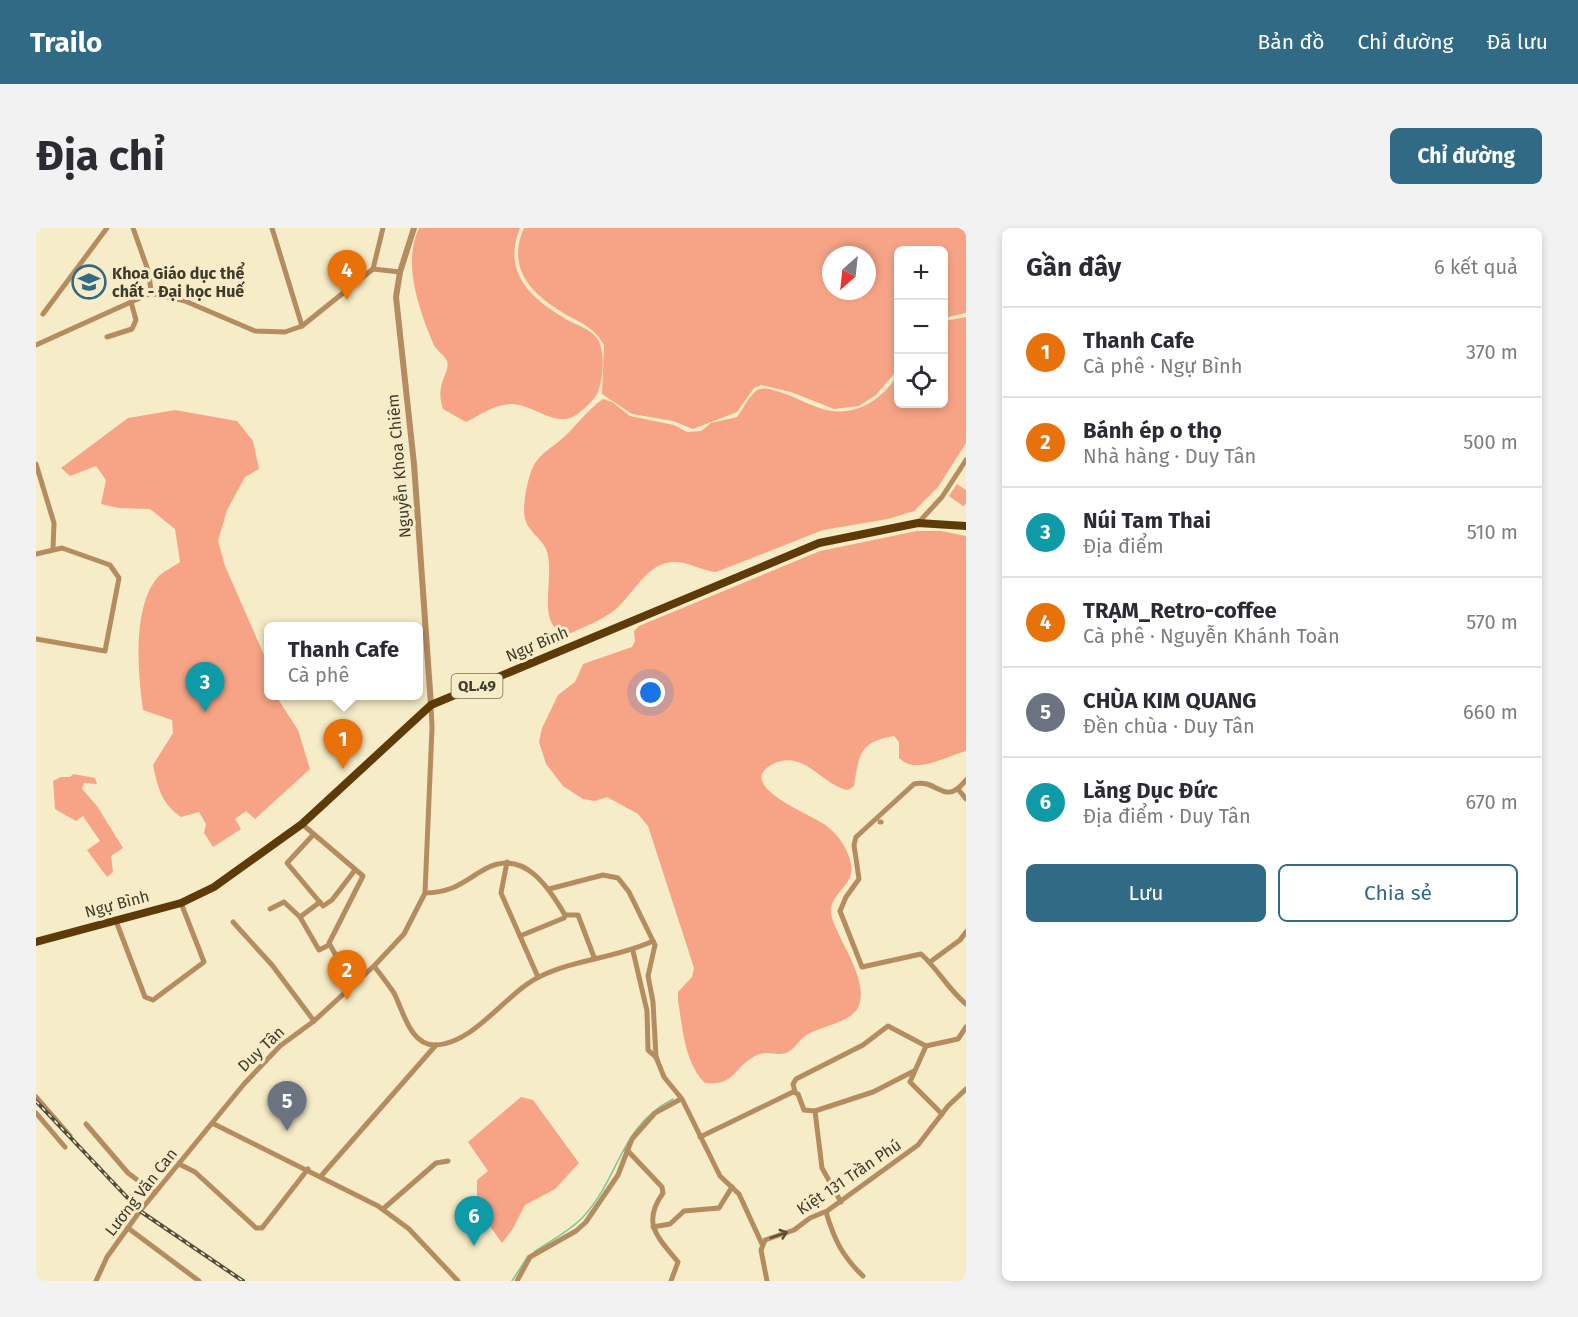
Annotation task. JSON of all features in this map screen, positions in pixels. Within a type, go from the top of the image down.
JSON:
[{"type":"highway","name":"Ngự Bình","points":[[36,942],[181,903],[214,887],[302,824],[431,705],[819,543],[918,523],[966,526]]},
{"type":"street","points":[[43,314],[107,228]]},
{"type":"street","points":[[133,228],[149,273],[151,293]]},
{"type":"street","points":[[272,228],[302,326]]},
{"type":"street","points":[[36,345],[151,293],[185,301],[255,331],[285,332],[302,326],[373,268],[383,228]]},
{"type":"street","name":"Nguyễn Khoa Chiêm","points":[[414,228],[400,272],[396,297],[414,464],[431,705]]},
{"type":"street","points":[[373,268],[400,272]]},
{"type":"street","points":[[107,337],[132,329],[136,320],[131,302]]},
{"type":"street","points":[[918,523],[942,497],[966,460]]},
{"type":"street","points":[[36,464],[54,523],[53,549]]},
{"type":"street","points":[[36,554],[62,548],[104,562],[114,568],[119,582],[105,651],[36,639]]},
{"type":"street","name":"Duy Tân","points":[[214,1124],[244,1084],[279,1046],[314,1021],[375,966],[404,934],[426,893],[431,705]]},
{"type":"street","points":[[966,780],[959,790],[947,793],[923,783],[914,784],[879,821],[862,831],[855,840],[859,876],[843,910],[842,920],[865,966],[921,954],[930,962],[950,990],[966,1004]]},
{"type":"street","points":[[959,790],[966,799]]},
{"type":"street","points":[[270,909],[284,902],[300,917],[319,950],[329,945],[363,876],[302,824]]},
{"type":"street","points":[[313,834],[287,863],[323,906],[332,900],[356,870]]},
{"type":"street","points":[[426,893],[446,892],[467,882],[489,867],[507,862],[520,865],[545,882],[565,915]]},
{"type":"street","points":[[507,862],[501,893],[538,977]]},
{"type":"street","points":[[549,890],[603,875],[618,878],[629,892],[656,950],[650,962],[648,976],[653,1002],[656,1057],[664,1077],[680,1098],[720,1176],[739,1194],[762,1244],[767,1281]]},
{"type":"street","points":[[300,917],[320,902]]},
{"type":"street","points":[[116,921],[148,1000],[153,1000],[204,962],[181,903]]},
{"type":"street","points":[[520,936],[564,918],[565,915],[578,915],[594,957]]},
{"type":"street","points":[[233,922],[272,965],[314,1021]]},
{"type":"street","points":[[930,962],[960,940],[966,932]]},
{"type":"street","points":[[375,966],[390,987],[413,1032],[419,1039],[436,1045],[444,1044],[474,1028],[538,977],[594,957],[633,951],[653,940]]},
{"type":"street","points":[[329,945],[353,986]]},
{"type":"street","points":[[633,951],[647,1011],[648,1050],[656,1057]]},
{"type":"street","points":[[914,1071],[873,1092],[815,1112],[804,1110],[793,1084],[796,1079],[863,1045],[888,1026],[926,1046],[958,1039],[966,1027]]},
{"type":"street","points":[[321,1176],[436,1045]]},
{"type":"street","points":[[926,1046],[910,1082],[942,1114]]},
{"type":"street","name":"Kiệt 131 Trần Phú","points":[[762,1244],[765,1240],[794,1230],[810,1218],[841,1202],[918,1145],[942,1114],[966,1089]]},
{"type":"street","points":[[700,1137],[795,1092]]},
{"type":"street","points":[[36,1096],[70,1136]]},
{"type":"street","points":[[517,1281],[531,1257],[576,1231],[586,1222],[618,1175],[632,1139],[655,1113],[680,1098]]},
{"type":"street","points":[[815,1112],[822,1168],[841,1202]]},
{"type":"street","points":[[36,1113],[66,1147]]},
{"type":"street","points":[[86,1124],[128,1173],[155,1193]]},
{"type":"street","points":[[214,1124],[258,1148],[308,1169],[383,1209],[409,1229],[458,1281]]},
{"type":"street","name":"Lương Văn Can","points":[[96,1281],[107,1257],[128,1228],[214,1124]]},
{"type":"street","points":[[627,1150],[662,1187],[663,1193],[656,1203],[652,1221],[658,1239],[678,1262],[671,1281]]},
{"type":"street","points":[[383,1209],[436,1163],[448,1161]]},
{"type":"street","points":[[180,1164],[195,1172],[256,1228],[262,1227],[308,1169]]},
{"type":"street","points":[[653,1227],[670,1224],[684,1211],[719,1208],[732,1187]]},
{"type":"street","points":[[825,1212],[835,1243],[863,1276]]},
{"type":"street","points":[[128,1228],[199,1281]]},
{"type":"shaded area","points":[[419,228],[520,228],[515,244],[515,258],[517,271],[523,282],[541,302],[590,332],[600,343],[603,357],[601,379],[598,392],[588,405],[572,417],[564,419],[548,416],[522,406],[507,404],[466,422],[443,409],[440,392],[448,365],[444,356],[434,346],[418,301],[412,271],[414,242]]},
{"type":"shaded area","points":[[524,228],[966,228],[966,313],[948,317],[948,246],[894,246],[894,374],[876,395],[859,406],[834,409],[791,392],[761,385],[754,388],[737,412],[693,429],[673,421],[632,414],[602,394],[604,345],[592,330],[553,306],[532,289],[520,268],[519,242]]},
{"type":"shaded area","points":[[966,317],[966,443],[938,487],[914,511],[888,519],[823,530],[716,572],[677,562],[663,564],[649,572],[622,603],[605,617],[567,635],[557,630],[548,611],[549,560],[546,549],[525,519],[527,487],[532,469],[538,459],[603,399],[612,402],[630,416],[674,425],[687,432],[701,431],[711,423],[737,417],[753,393],[763,389],[783,393],[829,411],[841,411],[852,410],[873,401],[894,380],[894,408],[948,408],[948,320]]},
{"type":"shaded area","points":[[175,410],[237,421],[253,441],[259,469],[245,477],[227,510],[218,541],[225,566],[264,655],[264,700],[279,700],[298,730],[310,769],[255,819],[246,811],[235,819],[241,829],[213,847],[204,833],[206,824],[199,812],[181,817],[174,812],[161,794],[153,765],[173,733],[172,720],[143,710],[141,695],[140,624],[149,591],[157,578],[180,562],[175,529],[150,509],[119,508],[101,504],[106,480],[96,466],[70,476],[61,468],[128,418]]},
{"type":"shaded area","points":[[957,484],[966,490],[966,504],[963,506],[949,496]]},
{"type":"shaded area","points":[[917,531],[941,531],[966,536],[966,751],[931,763],[914,765],[899,758],[899,742],[894,736],[882,739],[867,746],[863,752],[857,766],[854,786],[848,790],[838,787],[811,769],[793,761],[782,761],[771,765],[762,773],[762,782],[769,791],[792,807],[824,824],[838,837],[847,852],[851,864],[850,877],[836,896],[831,908],[835,927],[858,977],[861,990],[860,1002],[857,1009],[846,1019],[808,1034],[788,1052],[757,1055],[749,1059],[729,1078],[715,1083],[705,1083],[698,1075],[689,1055],[678,1001],[678,992],[692,977],[694,968],[648,826],[638,814],[607,797],[595,801],[583,799],[563,786],[546,764],[539,742],[542,728],[558,695],[575,682],[583,664],[632,647],[635,641],[634,631],[639,626],[820,551]]},
{"type":"shaded area","points":[[73,774],[95,778],[97,784],[84,783],[82,789],[97,806],[123,848],[111,856],[113,872],[107,877],[87,850],[100,841],[83,816],[76,821],[55,809],[53,781],[61,777],[70,777]]},
{"type":"shaded area","points":[[521,1097],[533,1100],[579,1163],[555,1189],[525,1205],[512,1230],[502,1243],[477,1208],[477,1180],[488,1171],[468,1142]]},
{"type":"waterway","points":[[534,1252],[583,1217],[596,1201],[630,1138],[655,1111],[673,1099]]},
{"type":"waterway","points":[[512,1281],[528,1256]]},
{"type":"railway","points":[[36,1101],[140,1211],[243,1281]]},
{"type":"place","name":"Khoa Giáo dục thể chất - Đại học Huế","points":[[89,282]]},
{"type":"place","name":"TRẠM_Retro-coffee","points":[[347,300]]},
{"type":"place","name":"Núi Tam Thai","points":[[205,712]]},
{"type":"place","name":"Thanh Cafe","points":[[343,769]]},
{"type":"place","name":"Bánh ép o thọ","points":[[347,1000]]},
{"type":"place","name":"CHÙA KIM QUANG","points":[[287,1131]]},
{"type":"place","name":"Lăng Dục Đức","points":[[474,1246]]}]
